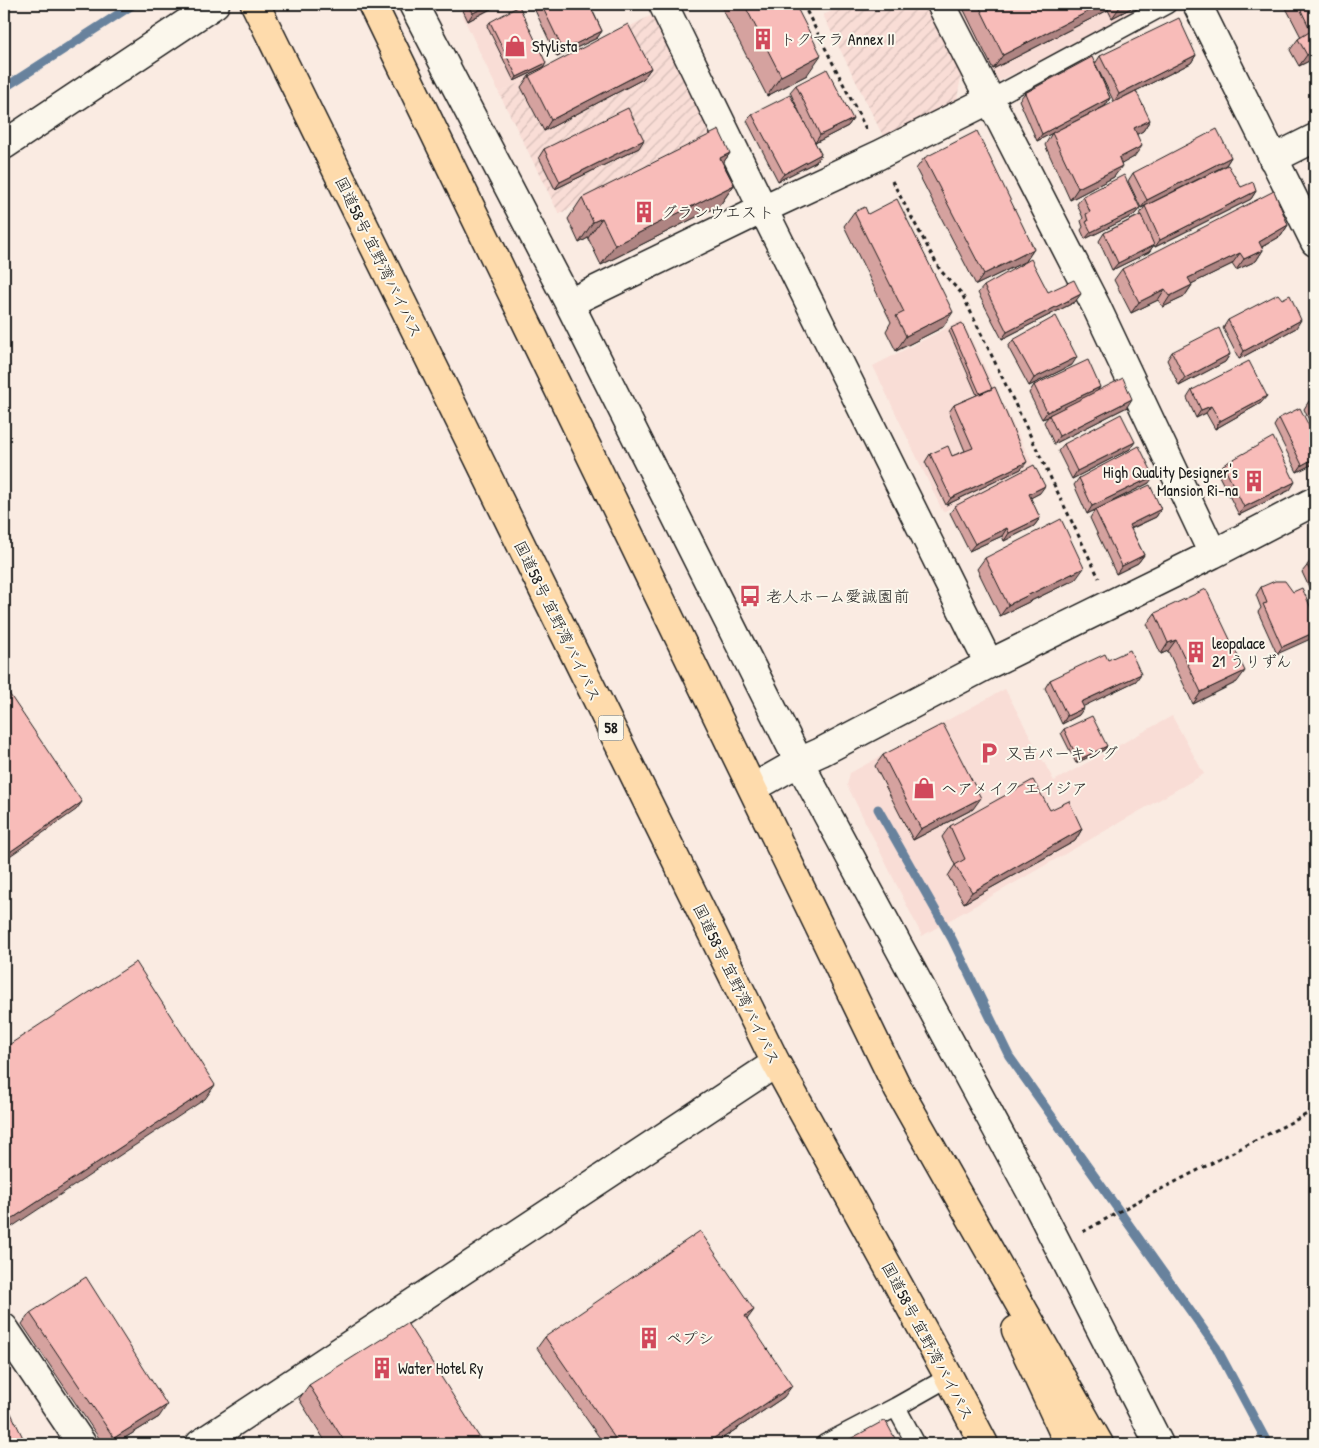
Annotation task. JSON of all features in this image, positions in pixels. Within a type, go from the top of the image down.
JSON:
[{"type":"highway","name":"国道58号 宜野湾バイパス","points":[[255,4],[776,1063],[984,1444]]},
{"type":"highway","points":[[372,4],[898,1089],[968,1226],[1070,1444]]},
{"type":"highway","points":[[898,1089],[1099,1444]]},
{"type":"street","points":[[4,145],[215,4]]},
{"type":"street","points":[[413,4],[569,303],[799,762],[1032,1194],[1159,1444]]},
{"type":"street","points":[[663,4],[989,664]]},
{"type":"street","points":[[941,4],[1096,306],[1214,554]]},
{"type":"street","points":[[1197,4],[1315,242]]},
{"type":"street","points":[[569,303],[763,209],[879,156],[991,99]]},
{"type":"street","points":[[1274,159],[1315,138]]},
{"type":"street","points":[[753,788],[799,762],[989,664],[1214,554],[1315,501]]},
{"type":"street","points":[[200,1444],[776,1063]]},
{"type":"street","points":[[4,1328],[82,1444]]},
{"type":"lane","points":[[991,99],[1166,4]]},
{"type":"lane","points":[[825,1444],[949,1377]]},
{"type":"lane","points":[[896,1407],[916,1444]]},
{"type":"path","points":[[804,4],[879,156],[940,270],[962,294],[1100,581]]},
{"type":"path","points":[[1082,1232],[1136,1202],[1315,1110]]},
{"type":"shaded area","points":[[457,4],[518,4],[549,67],[499,93]]},
{"type":"shaded area","points":[[847,4],[928,4],[962,72],[956,104],[884,138],[823,15]]},
{"type":"shaded area","points":[[955,4],[1153,4],[995,83]]},
{"type":"shaded area","points":[[656,13],[716,135],[559,214],[499,93]]},
{"type":"shaded area","points":[[962,320],[1034,467],[943,512],[873,366]]},
{"type":"shaded area","points":[[1005,689],[1054,781],[1172,716],[1204,774],[922,936],[847,785],[850,773]]},
{"type":"building","points":[[469,4],[491,4],[473,13]]},
{"type":"building","points":[[541,4],[589,4],[602,31],[563,50]]},
{"type":"building","points":[[744,4],[795,4],[821,55],[781,76]]},
{"type":"building","points":[[978,4],[1103,4],[1003,55]]},
{"type":"building","points":[[1298,4],[1315,4],[1315,51],[1307,55],[1298,39],[1311,31]]},
{"type":"building","points":[[519,6],[546,63],[517,77],[490,22]]},
{"type":"building","points":[[1179,18],[1196,55],[1119,94],[1100,56]]},
{"type":"building","points":[[628,24],[651,68],[551,120],[529,76]]},
{"type":"building","points":[[1092,57],[1110,98],[1042,134],[1025,93]]},
{"type":"building","points":[[827,69],[853,119],[820,135],[796,85]]},
{"type":"building","points":[[1136,91],[1150,120],[1134,128],[1142,146],[1119,158],[1122,166],[1078,188],[1052,133]]},
{"type":"building","points":[[790,95],[821,154],[784,174],[752,114]]},
{"type":"building","points":[[628,108],[644,140],[560,182],[544,149]]},
{"type":"building","points":[[1217,129],[1231,157],[1147,200],[1133,173]]},
{"type":"building","name":"グランウエスト","points":[[719,130],[730,153],[720,158],[734,185],[615,245],[602,218],[593,222],[582,198]]},
{"type":"building","points":[[977,131],[1034,249],[984,274],[924,158]]},
{"type":"building","points":[[1228,165],[1241,187],[1253,182],[1256,191],[1160,240],[1145,206]]},
{"type":"building","points":[[1124,175],[1140,208],[1091,232],[1086,222],[1088,221],[1086,214],[1090,212],[1083,196]]},
{"type":"building","points":[[1274,191],[1288,225],[1259,242],[1263,250],[1244,259],[1240,253],[1188,278],[1192,285],[1170,296],[1165,289],[1139,302],[1122,269]]},
{"type":"building","points":[[897,199],[953,312],[906,336],[896,316],[904,312],[854,212],[865,207],[868,214]]},
{"type":"building","points":[[1141,215],[1154,245],[1118,263],[1104,233]]},
{"type":"building","points":[[1031,259],[1048,292],[1074,280],[1081,294],[1007,332],[984,286]]},
{"type":"building","points":[[1278,294],[1282,299],[1290,295],[1301,320],[1244,351],[1228,320]]},
{"type":"building","points":[[1056,316],[1077,357],[1034,378],[1013,340]]},
{"type":"building","points":[[962,323],[992,389],[980,394],[951,328]]},
{"type":"building","points":[[1219,328],[1230,354],[1185,378],[1172,352]]},
{"type":"building","points":[[1088,360],[1100,387],[1047,412],[1034,385]]},
{"type":"building","points":[[1249,361],[1267,396],[1220,421],[1211,406],[1201,410],[1192,390]]},
{"type":"building","points":[[1123,378],[1132,399],[1059,436],[1049,415]]},
{"type":"building","points":[[995,387],[1027,462],[951,498],[930,454],[948,446],[952,456],[973,448],[954,405]]},
{"type":"building","points":[[1315,398],[1315,415],[1309,401]]},
{"type":"building","points":[[1300,408],[1315,438],[1315,458],[1302,465],[1279,418]]},
{"type":"building","points":[[1121,414],[1135,442],[1077,471],[1064,444]]},
{"type":"building","name":"High Quality Designer's Mansion Ri-na","points":[[1273,437],[1295,482],[1244,507],[1223,465]]},
{"type":"building","points":[[1139,446],[1154,476],[1092,506],[1079,478]]},
{"type":"building","points":[[1034,465],[1045,486],[1029,494],[1040,518],[1009,533],[1007,528],[975,544],[955,506]]},
{"type":"building","points":[[1150,485],[1161,509],[1129,525],[1144,555],[1122,566],[1095,510]]},
{"type":"building","points":[[1061,519],[1084,568],[1008,605],[985,558]]},
{"type":"building","points":[[1315,556],[1315,581],[1307,565]]},
{"type":"building","points":[[1275,581],[1285,581],[1293,592],[1302,588],[1315,617],[1315,632],[1282,647],[1263,604],[1267,603],[1261,587]]},
{"type":"building","name":"leopalace 21 うりずん","points":[[1206,589],[1245,671],[1201,692],[1176,640],[1168,643],[1155,613]]},
{"type":"building","points":[[1130,650],[1141,674],[1081,702],[1084,708],[1067,716],[1050,680],[1105,654],[1108,660]]},
{"type":"building","points":[[4,686],[82,802],[4,856]]},
{"type":"building","points":[[1092,716],[1107,746],[1078,760],[1064,729]]},
{"type":"building","name":"ヘアメイク エイジア","points":[[943,724],[981,798],[921,829],[883,755]]},
{"type":"building","points":[[1033,780],[1050,810],[1069,801],[1082,829],[972,892],[955,865],[965,859],[950,826]]},
{"type":"building","points":[[136,962],[215,1085],[4,1224],[4,1048]]},
{"type":"building","name":"ペプシ","points":[[700,1231],[754,1310],[745,1316],[792,1386],[705,1444],[619,1444],[545,1337]]},
{"type":"building","points":[[86,1277],[167,1405],[114,1438],[30,1313]]},
{"type":"building","name":"Water Hotel Ry","points":[[407,1323],[483,1443],[346,1444],[309,1385]]},
{"type":"building","points":[[7,1405],[26,1444],[4,1444],[4,1407]]},
{"type":"building","points":[[885,1420],[898,1444],[841,1444]]},
{"type":"waterway","points":[[4,88],[134,4]]},
{"type":"waterway","points":[[878,809],[952,939],[1009,1056],[1216,1347],[1268,1444]]},
{"type":"place","name":"トクマラ Annex II","points":[[763,39]]},
{"type":"place","name":"Stylista","points":[[515,46]]},
{"type":"place","name":"グランウエスト","points":[[644,212]]},
{"type":"place","name":"High Quality Designer's Mansion Ri-na","points":[[1254,481]]},
{"type":"place","name":"老人ホーム愛誠園前","points":[[750,596]]},
{"type":"place","name":"leopalace 21 うりずん","points":[[1196,652]]},
{"type":"place","name":"又吉パーキング","points":[[989,753]]},
{"type":"place","name":"ヘアメイク エイジア","points":[[924,788]]},
{"type":"place","name":"ペプシ","points":[[649,1338]]},
{"type":"place","name":"Water Hotel Ry","points":[[382,1368]]}]
